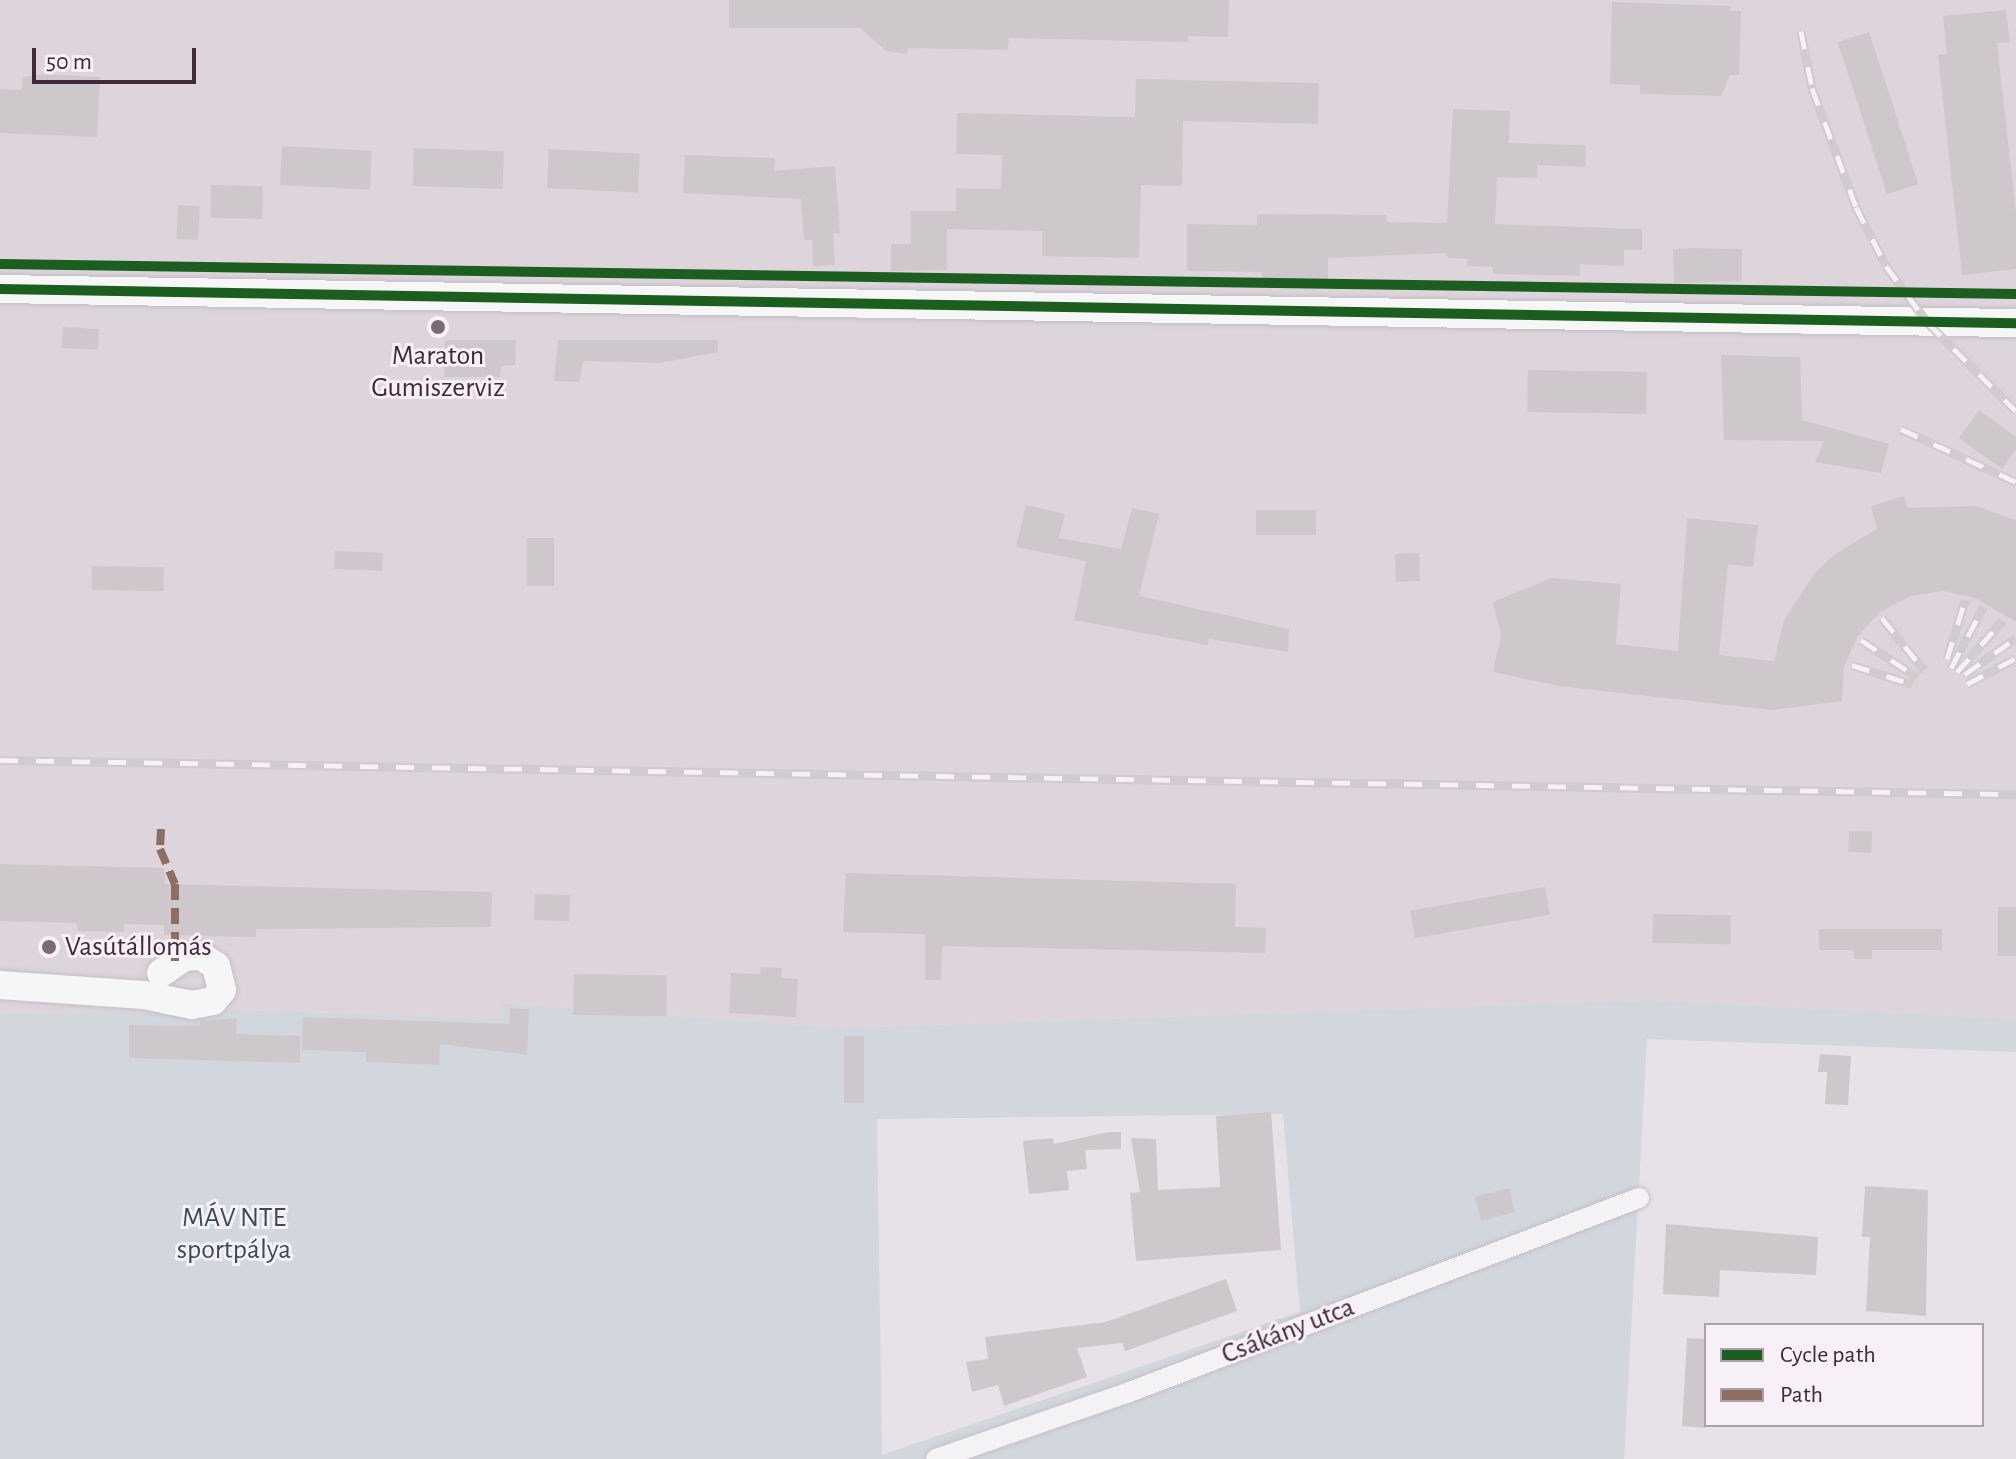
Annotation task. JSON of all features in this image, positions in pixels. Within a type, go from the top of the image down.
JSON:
[{"type":"main road","points":[[0,289],[2016,323]]},
{"type":"main road","points":[[0,985],[153,984]]},
{"type":"street","name":"Csákány utca","points":[[936,1459],[1127,1393],[1639,1198]]},
{"type":"shaded area","points":[[0,0],[2016,0],[2016,1019],[1648,1000],[844,1028],[502,1003],[503,1018],[236,1010],[0,1014]]},
{"type":"green space","name":"MÁV NTE sportpálya","points":[[1648,1000],[2016,1019],[2016,1052],[1647,1039],[1624,1459],[0,1459],[0,1014],[236,1010],[503,1018],[502,1003],[844,1028]],"holes":[[[1283,1114],[1300,1312],[882,1455],[877,1119]]]},
{"type":"building","points":[[729,0],[1229,0],[1228,37],[1189,36],[1188,42],[1009,38],[1008,50],[908,48],[907,54],[886,51],[860,28],[729,28]]},
{"type":"building","points":[[1612,2],[1731,6],[1730,11],[1741,11],[1739,75],[1730,75],[1721,96],[1640,94],[1640,85],[1610,84]]},
{"type":"building","points":[[2006,10],[2010,42],[1997,43],[2016,213],[2016,269],[1962,275],[1938,55],[1947,54],[1943,16]]},
{"type":"building","points":[[1869,32],[1918,184],[1887,194],[1838,42]]},
{"type":"building","points":[[42,74],[100,77],[97,137],[0,133],[0,89],[21,90],[23,77]]},
{"type":"building","points":[[1136,79],[1319,83],[1318,124],[1183,121],[1182,186],[1141,185],[1139,258],[1042,256],[1042,231],[947,229],[947,270],[891,271],[891,244],[911,244],[911,211],[956,211],[956,188],[1001,189],[1002,155],[956,154],[957,113],[1135,117]]},
{"type":"building","points":[[1453,109],[1510,111],[1509,143],[1586,145],[1585,167],[1537,165],[1537,178],[1497,177],[1495,224],[1642,229],[1642,250],[1624,250],[1624,266],[1580,264],[1580,276],[1493,274],[1493,267],[1467,266],[1468,259],[1448,258],[1446,253],[1328,258],[1328,283],[1262,282],[1262,272],[1187,271],[1187,224],[1257,225],[1257,214],[1387,215],[1387,222],[1447,223]]},
{"type":"building","points":[[282,146],[372,151],[370,190],[280,185]]},
{"type":"building","points":[[414,148],[504,151],[503,189],[413,186]]},
{"type":"building","points":[[549,149],[640,154],[638,193],[547,188]]},
{"type":"building","points":[[685,155],[775,158],[774,171],[835,166],[840,233],[833,234],[835,265],[813,266],[812,240],[804,240],[801,199],[683,193]]},
{"type":"building","points":[[211,185],[263,186],[262,219],[210,218]]},
{"type":"building","points":[[178,205],[200,206],[198,240],[176,239]]},
{"type":"building","points":[[1673,249],[1742,249],[1742,281],[1674,283]]},
{"type":"building","points":[[63,327],[99,329],[98,350],[62,348]]},
{"type":"building","points":[[445,340],[516,340],[515,365],[501,366],[500,377],[444,377]]},
{"type":"building","points":[[558,340],[718,340],[718,352],[660,363],[583,361],[579,382],[554,381]]},
{"type":"building","points":[[1721,355],[1800,357],[1802,420],[1889,444],[1881,473],[1815,462],[1824,441],[1724,440]]},
{"type":"building","points":[[1528,370],[1647,372],[1646,414],[1527,412]]},
{"type":"building","points":[[1979,410],[2016,437],[2016,449],[2002,469],[1959,438]]},
{"type":"building","points":[[1904,496],[1907,508],[1975,506],[2016,520],[2016,622],[1975,598],[1943,591],[1910,596],[1880,612],[1857,637],[1844,667],[1842,701],[1772,710],[1559,686],[1493,672],[1501,636],[1493,602],[1551,578],[1621,584],[1616,644],[1678,651],[1687,518],[1758,525],[1753,567],[1728,564],[1719,655],[1774,661],[1784,620],[1814,574],[1835,554],[1877,529],[1871,506]]},
{"type":"building","points":[[1026,505],[1065,514],[1059,538],[1121,549],[1132,508],[1159,514],[1139,596],[1289,629],[1288,652],[1209,639],[1208,645],[1074,620],[1086,561],[1016,547]]},
{"type":"building","points":[[1256,510],[1316,510],[1316,535],[1256,535]]},
{"type":"building","points":[[527,538],[554,538],[554,586],[527,586]]},
{"type":"building","points":[[335,551],[383,553],[382,571],[334,569]]},
{"type":"building","points":[[1419,553],[1420,581],[1396,582],[1395,554]]},
{"type":"building","points":[[92,566],[164,567],[164,591],[92,590]]},
{"type":"building","points":[[1849,831],[1872,832],[1871,853],[1848,852]]},
{"type":"building","points":[[0,864],[164,868],[165,884],[492,892],[491,927],[256,929],[256,937],[164,935],[164,925],[124,924],[124,932],[77,931],[77,923],[0,921]]},
{"type":"building","points":[[846,873],[1236,884],[1235,927],[1266,928],[1265,953],[942,946],[941,980],[925,980],[925,934],[843,932]]},
{"type":"building","points":[[1545,887],[1550,915],[1415,938],[1410,911]]},
{"type":"building","points":[[535,894],[570,895],[569,921],[534,920]]},
{"type":"building","points":[[1998,907],[2016,907],[2016,956],[1998,956]]},
{"type":"building","points":[[1653,914],[1731,915],[1730,944],[1652,943]]},
{"type":"building","points":[[1819,929],[1942,929],[1942,950],[1872,950],[1872,959],[1854,959],[1854,950],[1819,950]]},
{"type":"building","points":[[761,967],[782,968],[781,978],[798,979],[796,1017],[729,1013],[731,973],[760,974]]},
{"type":"building","points":[[574,974],[667,976],[666,1017],[573,1015]]},
{"type":"building","points":[[510,1008],[529,1009],[527,1055],[440,1044],[439,1065],[366,1062],[366,1052],[302,1050],[303,1017],[509,1024]]},
{"type":"building","points":[[237,1018],[236,1034],[300,1036],[300,1063],[129,1058],[129,1025],[200,1026],[200,1021]]},
{"type":"building","points":[[844,1036],[864,1036],[864,1103],[844,1103]]},
{"type":"building","points":[[1820,1054],[1851,1056],[1848,1105],[1825,1104],[1827,1072],[1818,1072]]},
{"type":"building","points":[[1271,1112],[1281,1250],[1136,1261],[1130,1193],[1140,1192],[1131,1138],[1156,1139],[1158,1190],[1220,1187],[1216,1116]]},
{"type":"building","points":[[1121,1132],[1121,1149],[1085,1150],[1087,1169],[1067,1171],[1069,1190],[1029,1194],[1023,1141],[1053,1138],[1054,1144]]},
{"type":"building","points":[[1865,1186],[1928,1190],[1926,1316],[1866,1311],[1870,1237],[1862,1237]]},
{"type":"building","points":[[1509,1188],[1515,1212],[1481,1221],[1475,1196]]},
{"type":"building","points":[[1666,1224],[1818,1237],[1816,1275],[1720,1270],[1719,1297],[1663,1294]]},
{"type":"building","points":[[1226,1279],[1237,1311],[1125,1351],[1122,1343],[1077,1348],[1087,1377],[1004,1406],[998,1385],[972,1392],[966,1362],[988,1359],[985,1337],[1106,1322]]},
{"type":"building","points":[[1687,1338],[1704,1339],[1706,1428],[1682,1426]]},
{"type":"railway","points":[[1801,31],[1812,88],[1856,207],[1886,266],[1928,323],[2016,411]]},
{"type":"railway","points":[[1901,429],[2016,482]]},
{"type":"railway","points":[[1947,659],[1965,600]]},
{"type":"railway","points":[[1951,668],[1984,606]]},
{"type":"railway","points":[[1882,618],[1924,670]]},
{"type":"railway","points":[[1957,672],[2003,620]]},
{"type":"railway","points":[[1965,674],[2016,638]]},
{"type":"railway","points":[[1861,640],[1917,677]]},
{"type":"railway","points":[[1967,684],[2016,658]]},
{"type":"railway","points":[[1852,665],[1912,684]]},
{"type":"railway","points":[[0,760],[2016,794]]},
{"type":"marked path","points":[[161,829],[160,849],[175,884],[175,961]]},
{"type":"cycle path","points":[[0,264],[2016,294]]},
{"type":"cycle path","points":[[0,289],[2016,323]]},
{"type":"place","name":"Maraton Gumiszerviz","points":[[438,327]]},
{"type":"place","name":"Vasútállomás","points":[[49,947]]}]
